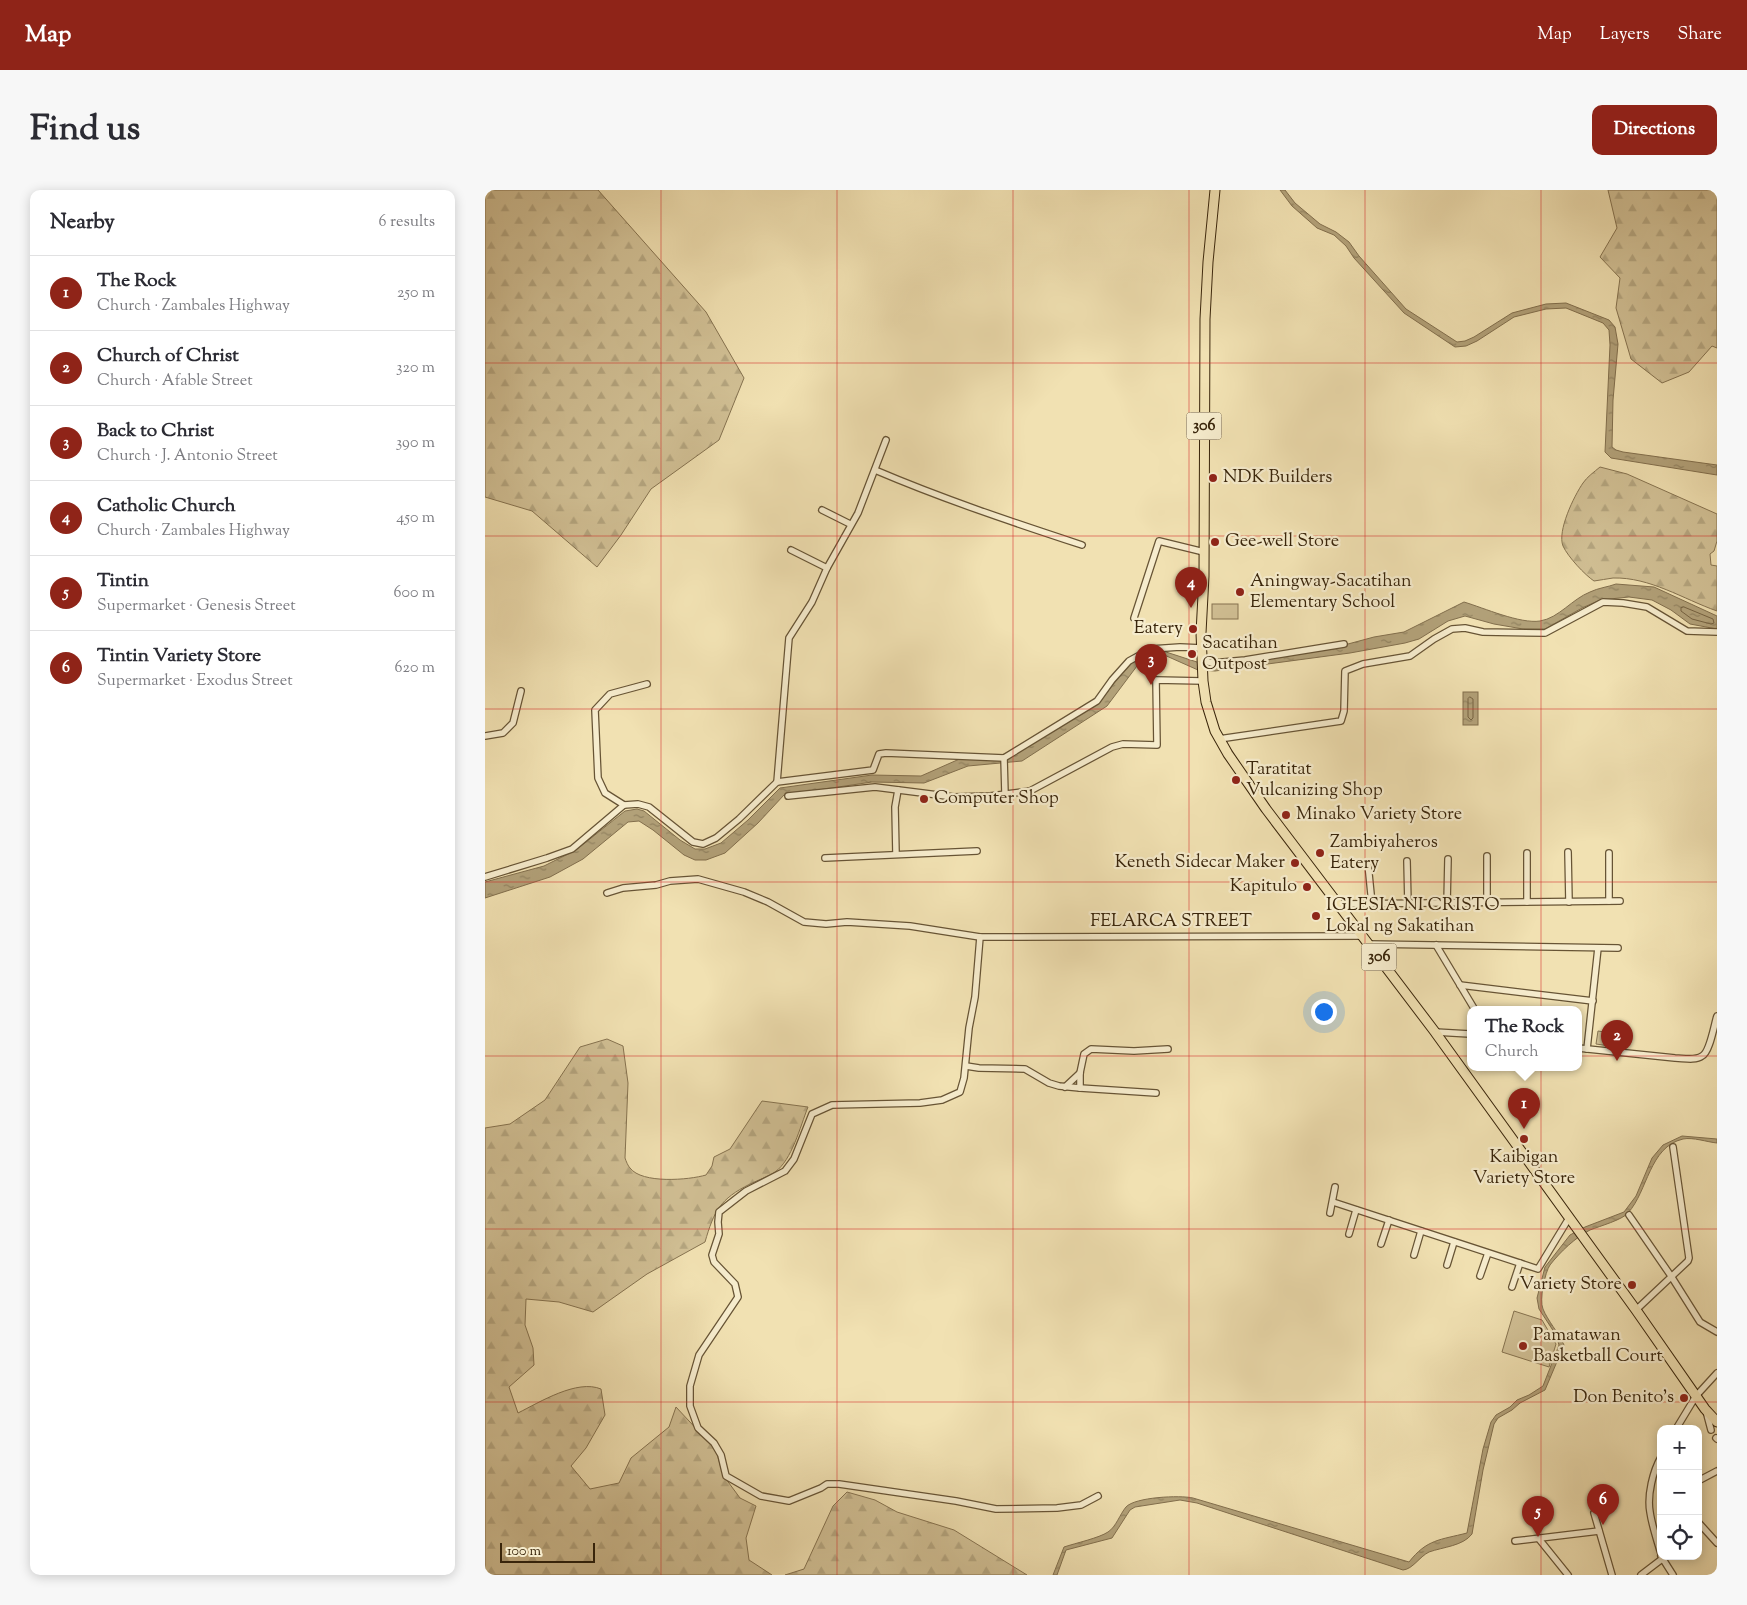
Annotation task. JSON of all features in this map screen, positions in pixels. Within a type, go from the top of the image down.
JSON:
[{"type":"main road","name":"306","points":[[1215,190],[1205,319],[1204,552],[1201,648],[1202,678],[1206,702],[1219,739],[1266,809],[1435,1032],[1636,1310],[1705,1409],[1717,1422]]},
{"type":"street","points":[[777,782],[789,638],[812,602],[827,568],[850,524],[858,513],[886,440]]},
{"type":"street","points":[[875,470],[930,494],[1082,545]]},
{"type":"street","points":[[822,510],[850,524]]},
{"type":"street","points":[[1134,618],[1159,541],[1204,552]]},
{"type":"street","points":[[791,550],[827,568]]},
{"type":"street","points":[[1219,739],[1341,721],[1344,711],[1345,671],[1363,664],[1410,656],[1452,629],[1465,628],[1483,632],[1545,633],[1603,602],[1616,602],[1647,607],[1687,631],[1717,632]]},
{"type":"street","points":[[1202,661],[1212,663],[1245,660],[1343,644]]},
{"type":"street","points":[[485,877],[547,858],[572,848],[624,805],[638,804],[649,808],[693,842],[703,844],[716,838],[739,819],[777,782],[873,770],[879,754],[887,753],[1005,758],[1097,700],[1129,662],[1151,649],[1180,646],[1201,648]]},
{"type":"street","points":[[788,796],[875,787],[954,797],[1030,791],[1112,747],[1123,744],[1157,745],[1156,680],[1202,678]]},
{"type":"street","points":[[624,805],[605,792],[598,778],[595,710],[610,694],[647,684]]},
{"type":"street","points":[[485,736],[503,733],[513,723],[521,691]]},
{"type":"street","points":[[1005,758],[1005,794]]},
{"type":"street","points":[[896,854],[895,807],[898,790]]},
{"type":"street","points":[[825,858],[977,851]]},
{"type":"street","points":[[1568,852],[1569,902]]},
{"type":"street","points":[[1527,853],[1527,902]]},
{"type":"street","points":[[1609,853],[1609,901]]},
{"type":"street","points":[[1487,856],[1487,903]]},
{"type":"street","points":[[1447,903],[1448,859]]},
{"type":"street","points":[[1407,861],[1408,904]]},
{"type":"street","points":[[1368,864],[1372,904]]},
{"type":"street","name":"FELARCA STREET","points":[[607,893],[623,888],[656,884],[670,880],[698,879],[744,892],[768,902],[804,922],[826,924],[847,922],[910,926],[980,937],[1363,936]]},
{"type":"street","points":[[1339,904],[1620,901]]},
{"type":"street","points":[[980,937],[965,1078],[960,1092],[942,1100],[920,1104],[831,1105],[812,1114],[794,1159],[785,1171],[746,1191],[719,1212],[719,1234],[712,1255],[714,1262],[735,1284],[738,1297],[699,1355],[690,1386],[690,1406],[698,1428],[714,1443],[721,1455],[726,1476],[761,1496],[789,1501],[827,1484],[839,1484],[956,1501],[996,1509],[1018,1510],[1081,1505],[1098,1496]]},
{"type":"street","points":[[1369,944],[1618,948]]},
{"type":"street","points":[[1436,945],[1473,1006]]},
{"type":"street","points":[[1587,1049],[1598,948]]},
{"type":"street","points":[[1460,985],[1593,1001]]},
{"type":"street","points":[[1582,1048],[1689,1059],[1702,1057],[1707,1052],[1717,1016]]},
{"type":"street","points":[[1435,1032],[1467,1034]]},
{"type":"street","points":[[1080,1088],[1083,1054],[1091,1049],[1168,1050]]},
{"type":"street","points":[[966,1066],[1025,1069],[1049,1083],[1065,1087],[1156,1093]]},
{"type":"street","points":[[1065,1087],[1080,1073]]},
{"type":"street","points":[[1636,1310],[1688,1262],[1689,1258],[1673,1147]]},
{"type":"street","points":[[1330,1213],[1335,1187]]},
{"type":"street","points":[[1333,1202],[1538,1269],[1569,1218]]},
{"type":"street","points":[[1349,1234],[1356,1210]]},
{"type":"street","points":[[1629,1215],[1700,1322],[1717,1332]]},
{"type":"street","points":[[1381,1244],[1389,1220]]},
{"type":"street","points":[[1414,1255],[1421,1231]]},
{"type":"street","points":[[1447,1265],[1454,1242]]},
{"type":"street","points":[[1480,1276],[1488,1253]]},
{"type":"street","points":[[1512,1287],[1520,1263]]},
{"type":"street","points":[[1678,1425],[1696,1396],[1717,1373]]},
{"type":"street","points":[[1705,1409],[1711,1430]]},
{"type":"street","points":[[1657,1465],[1649,1501],[1657,1540]]},
{"type":"street","points":[[1702,1479],[1717,1471]]},
{"type":"street","points":[[1594,1513],[1612,1575]]},
{"type":"street","points":[[1702,1526],[1717,1543]]},
{"type":"street","points":[[1515,1541],[1599,1531]]},
{"type":"street","points":[[1539,1539],[1568,1575]]},
{"type":"street","points":[[1641,1575],[1658,1560]]},
{"type":"street","points":[[1663,1560],[1673,1575]]},
{"type":"green space","points":[[485,190],[598,190],[706,312],[744,378],[719,440],[651,489],[621,535],[597,567],[532,511],[485,497]]},
{"type":"green space","points":[[1608,190],[1717,190],[1717,348],[1712,346],[1689,372],[1662,383],[1631,359],[1616,308],[1620,278],[1600,257],[1617,228]]},
{"type":"green space","points":[[1600,467],[1627,474],[1717,514],[1717,541],[1714,551],[1710,554],[1711,565],[1717,566],[1717,611],[1640,581],[1613,578],[1594,581],[1573,560],[1563,546],[1562,532],[1564,523],[1575,496],[1583,483]]},
{"type":"green space","points":[[1212,604],[1238,604],[1238,619],[1212,619]]},
{"type":"green space","points":[[1598,1031],[1625,1035],[1623,1048],[1596,1044]]},
{"type":"green space","points":[[607,1039],[623,1046],[628,1083],[625,1158],[630,1168],[645,1177],[678,1179],[706,1175],[712,1166],[714,1157],[730,1149],[762,1101],[808,1107],[791,1151],[781,1167],[772,1174],[740,1190],[725,1201],[715,1214],[705,1242],[647,1274],[593,1312],[559,1302],[526,1299],[525,1325],[533,1348],[534,1365],[509,1387],[518,1413],[570,1389],[591,1387],[601,1389],[605,1415],[586,1448],[571,1466],[590,1489],[619,1483],[631,1458],[669,1427],[676,1407],[716,1450],[723,1475],[740,1498],[756,1506],[746,1538],[749,1560],[772,1575],[485,1575],[485,1128],[510,1124],[545,1100],[580,1047]]},
{"type":"green space","points":[[1514,1311],[1542,1320],[1556,1344],[1549,1367],[1502,1352]]},
{"type":"green space","points":[[847,1492],[875,1500],[897,1512],[954,1530],[1027,1575],[785,1575],[804,1569],[833,1506]]},
{"type":"water","points":[[1280,190],[1285,190],[1295,203],[1320,224],[1336,232],[1349,242],[1406,309],[1457,342],[1474,337],[1512,313],[1546,304],[1566,303],[1609,320],[1615,327],[1618,344],[1613,400],[1612,447],[1623,452],[1717,465],[1717,475],[1611,458],[1605,452],[1610,345],[1609,330],[1603,323],[1566,308],[1546,309],[1514,317],[1477,341],[1466,346],[1455,347],[1404,313],[1354,258],[1346,246],[1334,235],[1317,228],[1292,206]]},
{"type":"water","points":[[1616,584],[1654,587],[1717,616],[1717,629],[1690,624],[1671,610],[1652,600],[1629,597],[1600,600],[1545,629],[1523,629],[1465,616],[1448,621],[1419,639],[1405,643],[1350,653],[1215,671],[1198,670],[1162,654],[1152,656],[1137,666],[1107,706],[1022,761],[968,766],[924,783],[872,782],[784,795],[758,823],[725,853],[706,860],[695,860],[684,855],[639,821],[628,822],[583,859],[550,877],[485,898],[485,882],[544,866],[576,850],[625,811],[637,809],[644,811],[680,840],[695,849],[705,849],[721,843],[748,820],[780,788],[872,775],[921,776],[964,757],[1011,754],[1099,703],[1131,661],[1152,651],[1166,652],[1200,663],[1283,654],[1348,644],[1404,632],[1464,602],[1512,618],[1540,621],[1553,616],[1583,595],[1596,589]]},
{"type":"water","points":[[1463,692],[1478,692],[1478,725],[1463,725]]},
{"type":"water","points":[[1682,1136],[1717,1139],[1717,1143],[1696,1139],[1683,1139],[1672,1144],[1656,1160],[1635,1204],[1625,1216],[1590,1230],[1579,1237],[1550,1265],[1543,1286],[1542,1305],[1564,1345],[1545,1390],[1520,1403],[1498,1418],[1494,1424],[1483,1470],[1472,1534],[1468,1538],[1458,1544],[1429,1552],[1410,1567],[1403,1570],[1197,1503],[1180,1500],[1135,1507],[1130,1510],[1112,1538],[1066,1550],[1057,1575],[1053,1575],[1064,1547],[1108,1532],[1126,1507],[1138,1501],[1148,1499],[1193,1498],[1409,1562],[1428,1545],[1442,1539],[1467,1533],[1483,1449],[1491,1422],[1496,1415],[1510,1407],[1517,1400],[1543,1386],[1559,1345],[1556,1335],[1539,1309],[1537,1298],[1545,1267],[1570,1235],[1624,1212],[1636,1196],[1652,1158],[1663,1145]]},
{"type":"place","name":"NDK Builders","points":[[1213,478]]},
{"type":"place","name":"Gee-well Store","points":[[1215,542]]},
{"type":"place","name":"Aningway-Sacatihan Elementary School","points":[[1240,592]]},
{"type":"place","name":"Catholic Church","points":[[1191,608]]},
{"type":"place","name":"Eatery","points":[[1193,629]]},
{"type":"place","name":"Sacatihan Outpost","points":[[1192,654]]},
{"type":"place","name":"Back to Christ","points":[[1151,685]]},
{"type":"place","name":"Taratitat Vulcanizing Shop","points":[[1236,780]]},
{"type":"place","name":"Computer Shop","points":[[924,799]]},
{"type":"place","name":"Minako Variety Store","points":[[1286,815]]},
{"type":"place","name":"Zambiyaheros Eatery","points":[[1320,853]]},
{"type":"place","name":"Keneth Sidecar Maker","points":[[1295,863]]},
{"type":"place","name":"Kapitulo","points":[[1307,887]]},
{"type":"place","name":"IGLESIA NI CRISTO Lokal ng Sakatihan","points":[[1316,916]]},
{"type":"place","name":"Church of Christ","points":[[1617,1061]]},
{"type":"place","name":"The Rock","points":[[1524,1129]]},
{"type":"place","name":"Kaibigan Variety Store","points":[[1524,1139]]},
{"type":"place","name":"Variety Store","points":[[1632,1285]]},
{"type":"place","name":"Pamatawan Basketball Court","points":[[1523,1346]]},
{"type":"place","name":"Don Benito's","points":[[1684,1398]]},
{"type":"place","name":"Tintin Variety Store","points":[[1603,1525]]},
{"type":"place","name":"Tintin","points":[[1538,1537]]}]
